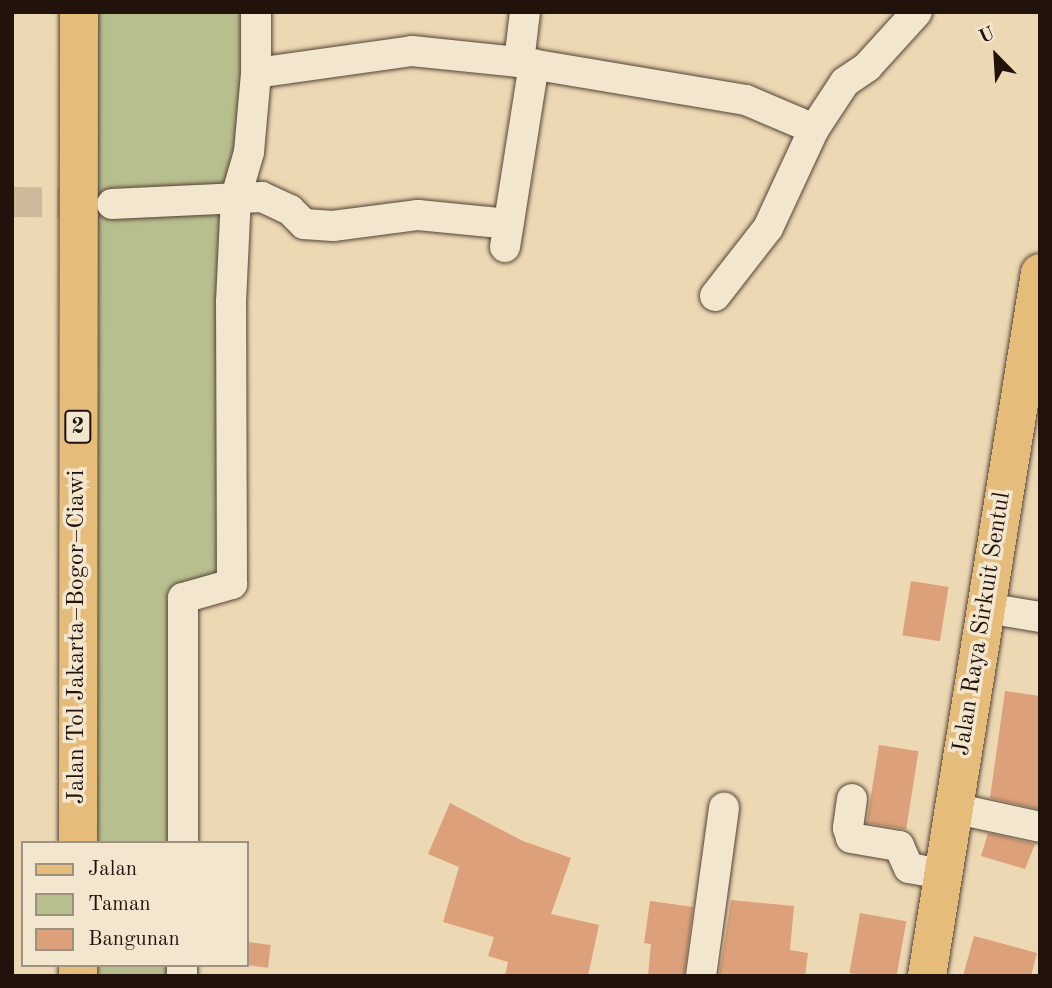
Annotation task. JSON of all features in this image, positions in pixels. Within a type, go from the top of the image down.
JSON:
[{"type":"main road","name":"Jalan Tol Jakarta–Bogor–Ciawi","points":[[78,841],[79,12]]},
{"type":"main road","name":"Jalan Raya Sirkuit Sentul","points":[[927,976],[1040,273]]},
{"type":"street","points":[[183,841],[183,598],[232,584],[232,302],[236,197],[249,152],[256,73],[256,12]]},
{"type":"street","points":[[112,204],[262,197],[290,210],[304,223],[333,226],[418,215],[507,235],[527,63],[526,12]]},
{"type":"street","points":[[715,296],[768,228],[814,129],[845,82],[867,67],[917,12]]},
{"type":"street","points":[[256,73],[412,51],[527,63],[746,100],[814,129]]},
{"type":"street","points":[[986,608],[1040,617]]},
{"type":"street","points":[[852,799],[848,828],[851,838],[899,846],[905,866],[942,874]]},
{"type":"street","points":[[701,976],[724,808]]},
{"type":"street","points":[[953,808],[1040,827]]},
{"type":"green space","points":[[79,12],[257,12],[232,584],[183,599],[183,841],[78,841]]},
{"type":"green space","points":[[79,967],[183,967],[183,976],[79,976]]},
{"type":"building","points":[[911,581],[949,587],[940,641],[902,635]]},
{"type":"building","points":[[1005,691],[1040,696],[1038,809],[990,798]]},
{"type":"building","points":[[879,745],[919,751],[906,829],[867,823]]},
{"type":"building","points":[[450,803],[523,841],[571,858],[551,914],[599,925],[588,976],[505,976],[508,962],[488,956],[494,937],[443,922],[459,867],[428,854]]},
{"type":"building","points":[[988,833],[1035,844],[1025,869],[981,856]]},
{"type":"building","points":[[731,900],[794,906],[790,950],[808,953],[805,976],[719,976]]},
{"type":"building","points":[[650,901],[693,907],[684,976],[648,976],[651,944],[644,943]]},
{"type":"building","points":[[860,913],[906,921],[897,976],[849,973]]},
{"type":"building","points":[[974,936],[1037,953],[1031,976],[963,976]]},
{"type":"building","points":[[248,942],[271,945],[268,968],[248,965]]},
{"type":"tunnel","points":[[12,202],[99,203]]}]
